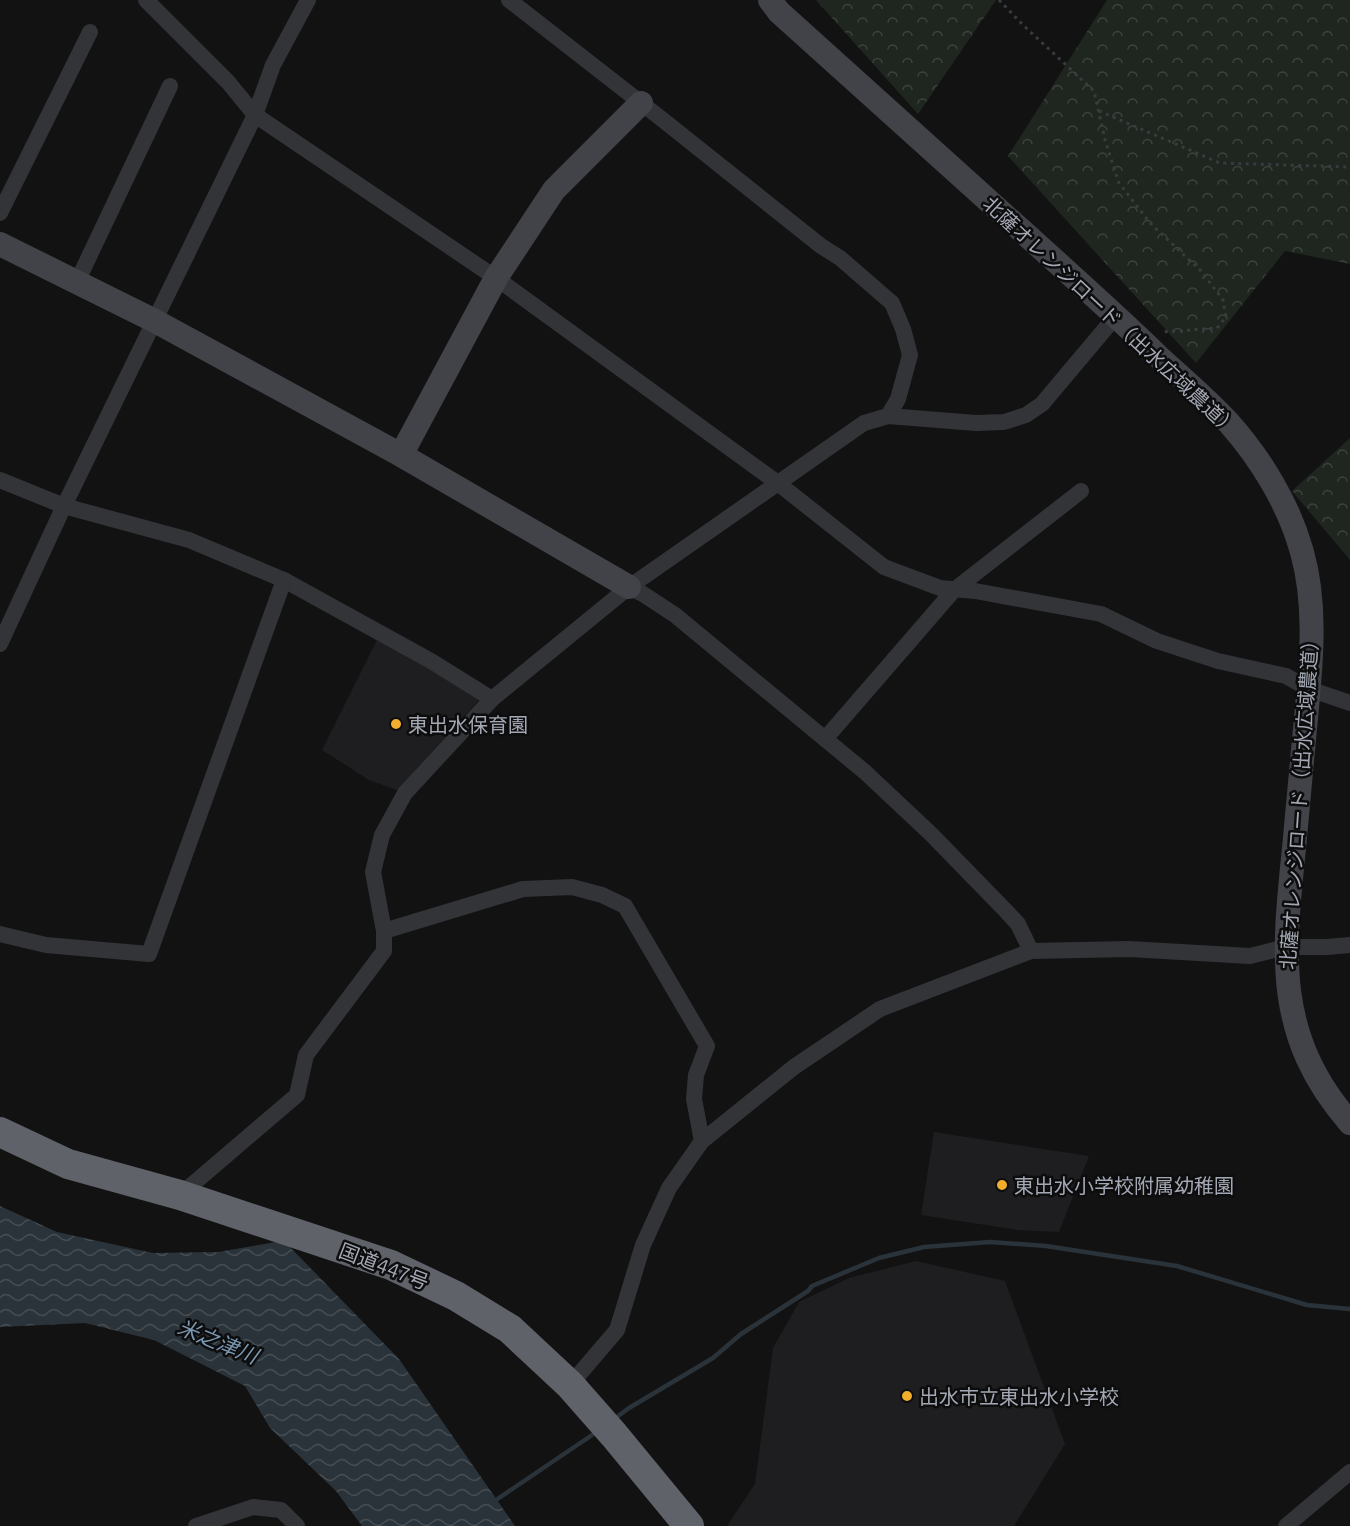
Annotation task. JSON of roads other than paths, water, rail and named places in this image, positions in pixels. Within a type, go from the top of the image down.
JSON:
[{"type":"highway","name":"国道447号","points":[[0,1132],[68,1164],[180,1195],[391,1265],[456,1296],[510,1329],[570,1385],[689,1526]]},
{"type":"street","points":[[146,0],[228,82],[255,115],[496,278],[779,483],[884,567],[940,588],[975,591],[1101,614],[1157,641],[1218,661],[1287,676],[1309,689],[1350,703]]},
{"type":"street","points":[[0,644],[64,506],[255,115],[273,65],[308,0]]},
{"type":"street","points":[[508,0],[641,102],[784,217],[840,258],[892,303],[903,329],[910,355],[898,399],[888,416]]},
{"type":"street","name":"北薩オレンジロード（出水広域農道）","points":[[770,0],[788,20],[1116,316],[1227,421],[1251,449],[1274,487],[1302,551],[1310,592],[1312,645],[1286,948],[1288,993],[1294,1022],[1308,1060],[1336,1107],[1350,1124]]},
{"type":"street","points":[[0,213],[90,32]]},
{"type":"street","points":[[77,282],[170,86]]},
{"type":"street","points":[[401,455],[496,278],[554,190],[641,102]]},
{"type":"street","points":[[0,244],[155,321],[401,455],[643,594],[675,615],[865,772],[1007,912],[1018,924],[1031,951]]},
{"type":"street","points":[[180,1195],[297,1095],[306,1055],[384,951],[384,931],[374,872],[382,835],[405,793],[492,699],[629,587],[864,423],[888,416],[976,423],[1004,422],[1026,415],[1042,404],[1116,316]]},
{"type":"street","points":[[0,480],[64,506],[189,540],[284,580],[431,660],[492,699]]},
{"type":"street","points":[[825,739],[954,590],[1081,491]]},
{"type":"street","points":[[0,934],[46,945],[149,954],[284,580]]},
{"type":"street","points":[[384,931],[523,889],[572,886],[602,895],[625,906],[707,1046],[696,1075],[694,1099],[702,1141]]},
{"type":"street","points":[[570,1385],[617,1330],[643,1245],[669,1188],[702,1141],[794,1067],[880,1009],[1031,951],[1129,949],[1250,956],[1286,948],[1350,945]]},
{"type":"street","points":[[1286,1526],[1350,1472]]},
{"type":"street","points":[[196,1526],[253,1507],[281,1510],[297,1526]]},
{"type":"water","name":"米之津川","points":[[0,1206],[57,1232],[153,1253],[218,1252],[276,1242],[287,1244],[399,1359],[515,1526],[362,1526],[336,1491],[270,1428],[245,1386],[154,1340],[85,1323],[0,1327]]},
{"type":"waterway","points":[[614,1419],[713,1358],[741,1334],[808,1291],[812,1286],[879,1258],[924,1247],[990,1242],[1046,1246],[1177,1266],[1307,1305],[1350,1309]]},
{"type":"waterway","points":[[493,1502],[598,1431]]},
{"type":"place","name":"東出水保育園","points":[[396,724]]},
{"type":"place","name":"東出水小学校附属幼稚園","points":[[1002,1185]]},
{"type":"place","name":"出水市立東出水小学校","points":[[907,1396]]}]
